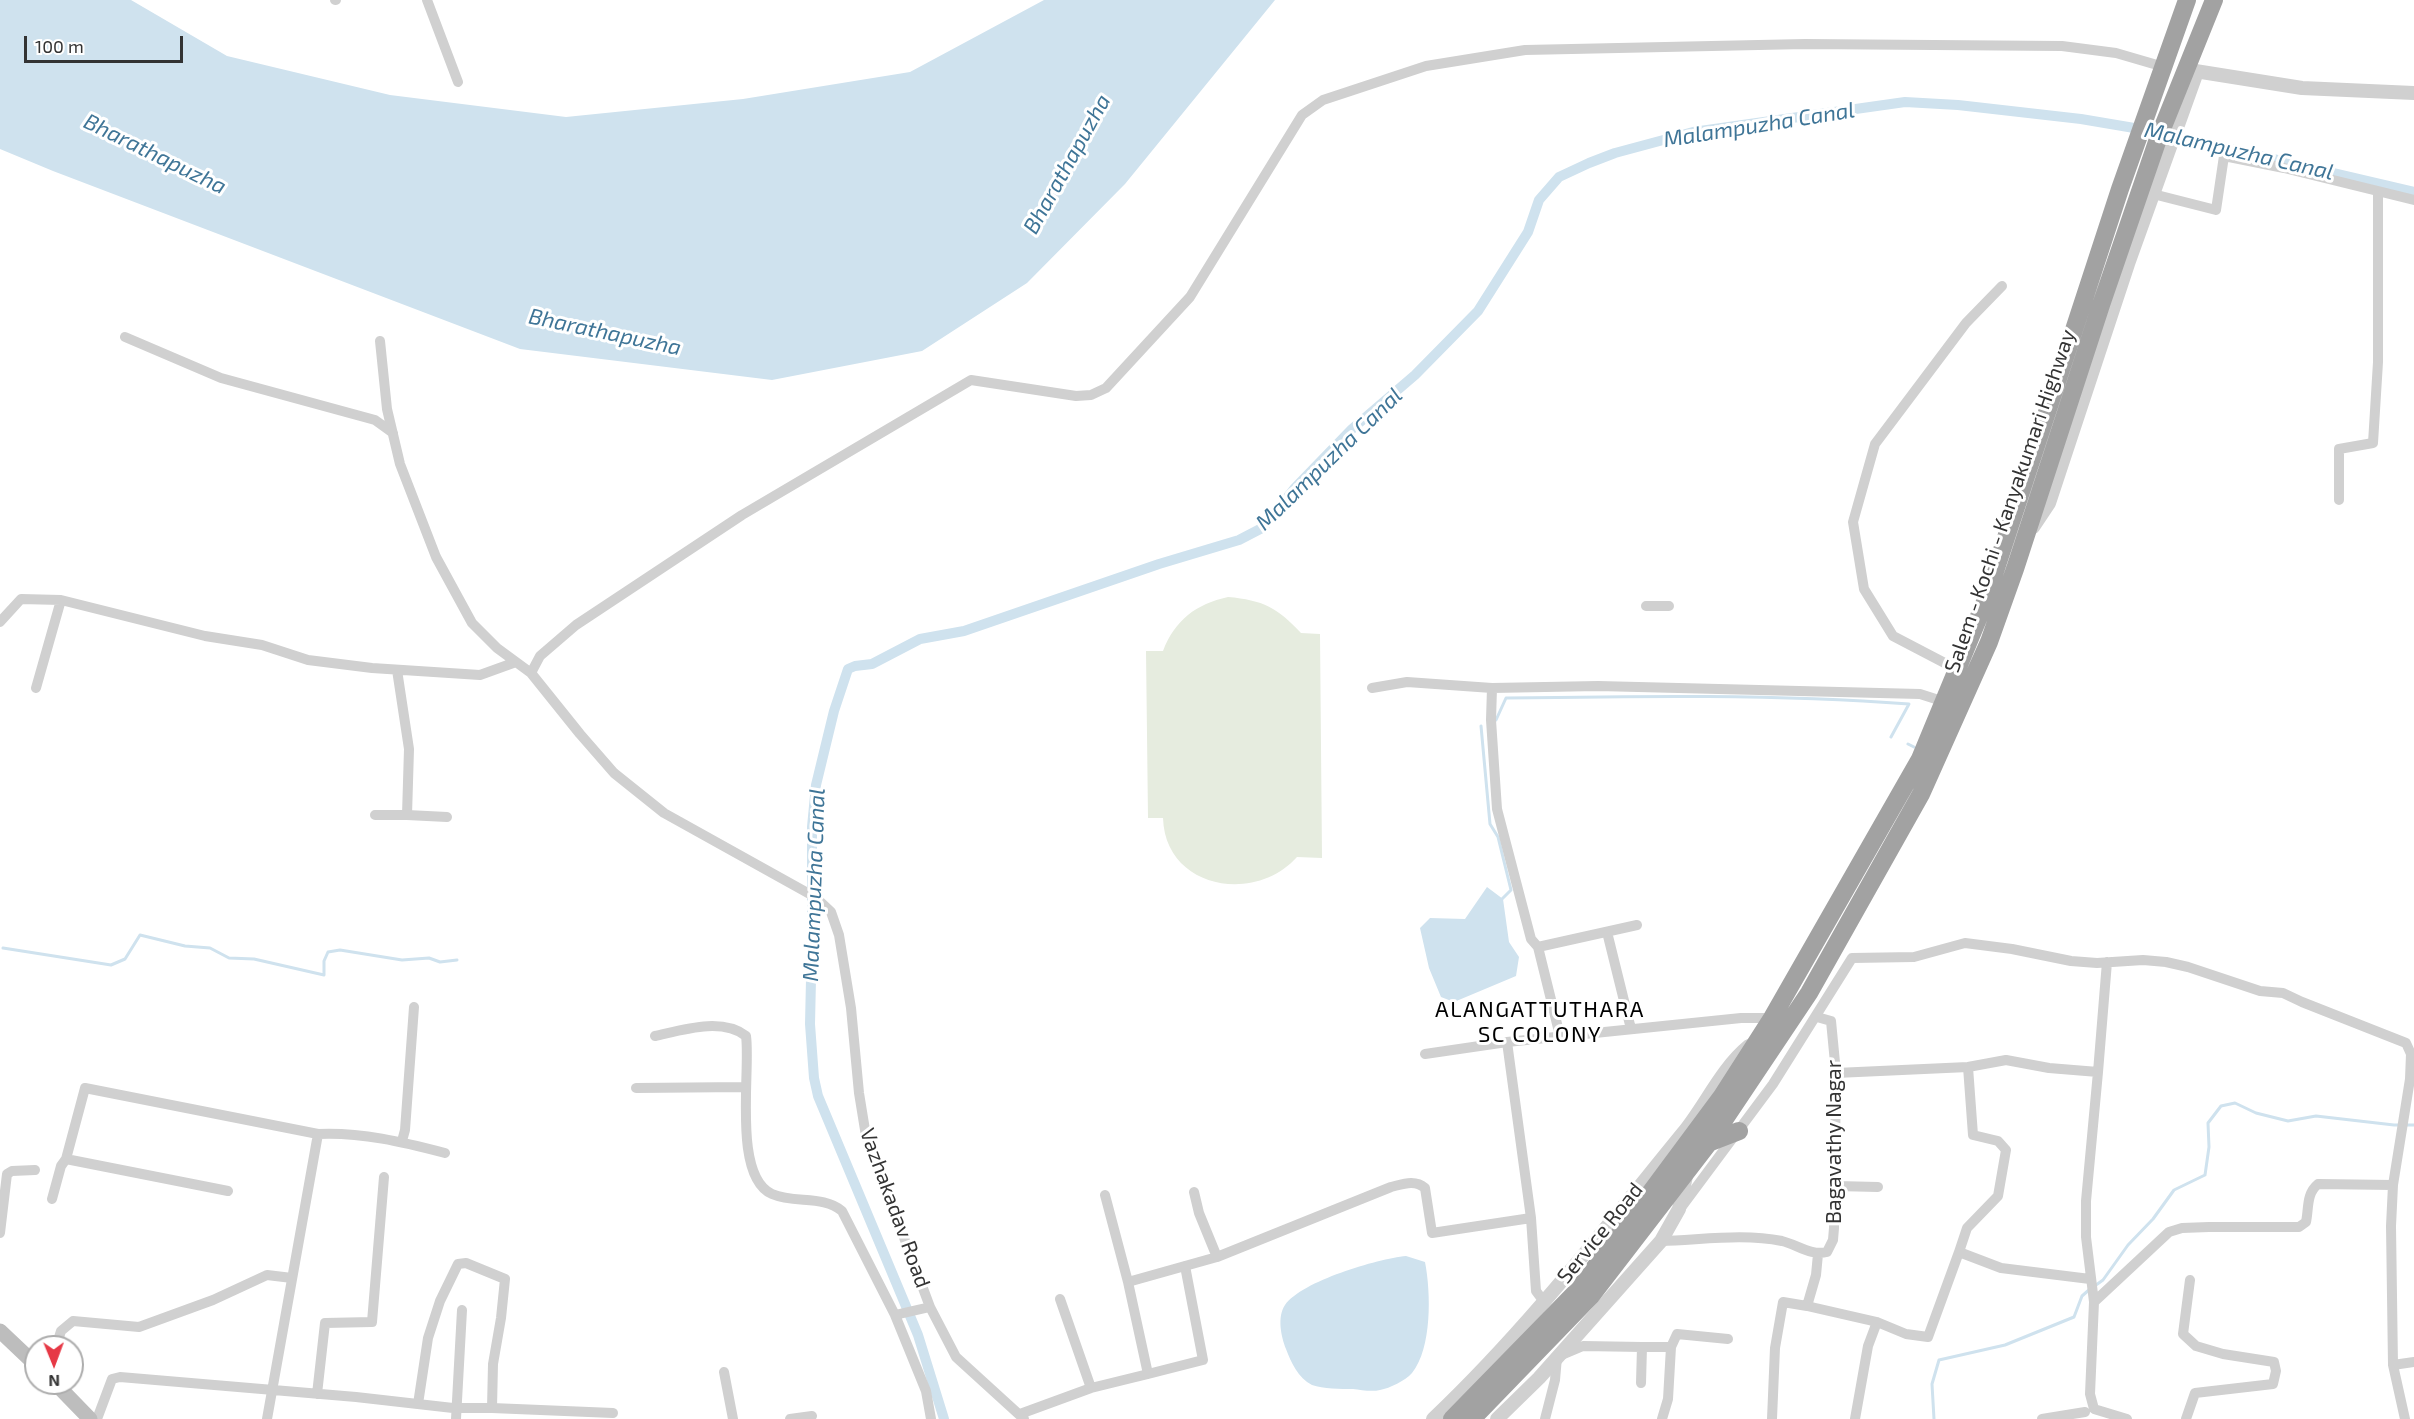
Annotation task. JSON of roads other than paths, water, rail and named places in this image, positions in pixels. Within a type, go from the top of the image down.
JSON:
[{"type":"highway","name":"Salem - Kochi - Kanyakumari Highway","points":[[1452,1419],[1578,1290],[1715,1106],[1772,1018],[1920,759],[1985,602],[2137,137],[2187,0]]},
{"type":"highway","name":"Salem - Kochi - Kanyakumari Highway","points":[[1472,1419],[1591,1296],[1708,1143],[1777,1042],[1831,957],[1921,794],[1974,677],[2026,537],[2101,305],[2192,71],[2214,0]]},
{"type":"highway","points":[[1708,1143],[1739,1131]]},
{"type":"main road","points":[[0,1331],[24,1354]]},
{"type":"main road","points":[[67,1395],[90,1419]]},
{"type":"street","points":[[428,0],[458,82]]},
{"type":"street","points":[[380,341],[387,409],[400,464],[436,557],[472,623],[497,648],[531,673],[540,656],[576,625],[742,515],[971,380],[1076,396],[1091,395],[1106,388],[1190,297],[1302,115],[1323,100],[1426,66],[1525,50],[1805,44],[2062,46],[2116,53],[2164,67]]},
{"type":"street","points":[[2192,71],[2302,88],[2414,93]]},
{"type":"street","points":[[2026,537],[2049,503],[2153,194],[2164,141]]},
{"type":"street","points":[[2153,194],[2216,210],[2224,156],[2284,168],[2414,200]]},
{"type":"street","points":[[2339,500],[2339,449],[2373,443],[2378,362],[2378,192]]},
{"type":"street","points":[[1974,677],[1893,636],[1864,589],[1853,522],[1875,444],[1966,323],[2002,286]]},
{"type":"street","points":[[125,337],[221,378],[375,420],[393,433]]},
{"type":"street","points":[[0,622],[21,599],[62,600],[206,636],[262,645],[308,660],[397,670],[480,675],[516,662]]},
{"type":"street","points":[[36,688],[62,600]]},
{"type":"street","points":[[1646,606],[1669,606]]},
{"type":"street","points":[[397,670],[409,749],[407,815]]},
{"type":"street","name":"Vazhakadav Road","points":[[531,673],[614,773],[664,813],[815,897],[831,912],[839,934],[851,1008],[859,1093],[866,1136],[930,1307],[956,1357],[1022,1417]]},
{"type":"street","points":[[1372,688],[1407,682],[1492,688],[1598,686],[1920,693],[1945,702]]},
{"type":"street","points":[[1492,688],[1491,720],[1497,808],[1531,939],[1538,947],[1560,1036]]},
{"type":"street","points":[[375,815],[447,817]]},
{"type":"street","points":[[1538,947],[1637,925]]},
{"type":"street","points":[[1607,932],[1631,1029]]},
{"type":"street","points":[[1497,1419],[1539,1378],[1661,1241],[1679,1209],[1739,1131],[1817,1017],[1852,958],[1914,957],[1965,943],[2012,949],[2071,961],[2166,962],[2260,991],[2283,993],[2406,1043],[2413,1054],[2393,1185],[2391,1226],[2393,1365],[2405,1419]]},
{"type":"street","points":[[2086,1413],[2090,1394],[2092,1289],[2086,1237],[2086,1201],[2107,962]]},
{"type":"street","points":[[402,1142],[405,1130],[414,1007]]},
{"type":"street","name":"Bagavathy Nagar","points":[[1661,1241],[1738,1237],[1783,1242],[1818,1254],[1827,1252],[1833,1240],[1836,1186],[1836,1073],[1831,1021],[1817,1017]]},
{"type":"street","points":[[1425,1054],[1560,1036],[1741,1018],[1772,1018]]},
{"type":"street","points":[[655,1036],[699,1028],[736,1028],[746,1036],[748,1050],[744,1087],[746,1137],[756,1176],[769,1193],[791,1200],[823,1201],[834,1204],[842,1210],[895,1315],[926,1391],[931,1419]]},
{"type":"street","name":"Service Road","points":[[1433,1419],[1545,1303],[1684,1131],[1736,1058],[1758,1040]]},
{"type":"street","points":[[1506,1042],[1531,1218],[1536,1291],[1545,1303]]},
{"type":"street","points":[[1836,1073],[1968,1067],[2006,1060],[2049,1068],[2098,1072]]},
{"type":"street","points":[[1772,1419],[1775,1348],[1783,1302],[1877,1322],[1906,1334],[1928,1337],[1967,1228],[1998,1196],[2006,1150],[1998,1141],[1973,1135],[1968,1067]]},
{"type":"street","points":[[636,1088],[744,1087]]},
{"type":"street","points":[[52,1199],[61,1166],[66,1160],[85,1088],[318,1134],[346,1133],[402,1142],[445,1153]]},
{"type":"street","points":[[267,1419],[318,1134]]},
{"type":"street","points":[[66,1160],[228,1191]]},
{"type":"street","points":[[0,1233],[7,1174],[12,1171],[35,1170]]},
{"type":"street","points":[[1679,1209],[1686,1173]]},
{"type":"street","points":[[317,1394],[325,1323],[372,1322],[384,1177]]},
{"type":"street","points":[[1128,1282],[1217,1257],[1391,1187],[1409,1182],[1420,1184],[1425,1188],[1432,1233],[1531,1218]]},
{"type":"street","points":[[1959,1252],[2001,1268],[2092,1289],[2169,1232],[2182,1228],[2299,1227],[2306,1222],[2308,1200],[2312,1188],[2318,1184],[2393,1185]]},
{"type":"street","points":[[1836,1186],[1878,1187]]},
{"type":"street","points":[[1194,1192],[1199,1213],[1217,1257]]},
{"type":"street","points":[[1105,1195],[1128,1282],[1148,1374]]},
{"type":"street","points":[[1807,1306],[1816,1275],[1818,1254]]},
{"type":"street","points":[[418,1404],[428,1338],[440,1301],[459,1264],[466,1263],[506,1279],[493,1364],[492,1408]]},
{"type":"street","points":[[1022,1417],[1092,1388],[1203,1360],[1185,1266]]},
{"type":"street","points":[[60,1335],[61,1331],[73,1321],[139,1327],[213,1300],[267,1275],[292,1278]]},
{"type":"street","points":[[2186,1419],[2195,1393],[2273,1384],[2276,1371],[2274,1362],[2196,1347],[2183,1334],[2190,1280]]},
{"type":"street","points":[[1060,1299],[1092,1388]]},
{"type":"street","points":[[895,1315],[930,1307]]},
{"type":"street","points":[[457,1413],[462,1310]]},
{"type":"street","points":[[1855,1419],[1869,1346],[1877,1322]]},
{"type":"street","points":[[1662,1419],[1668,1399],[1671,1347],[1677,1335],[1728,1339]]},
{"type":"street","points":[[1557,1357],[1583,1346],[1671,1347]]},
{"type":"street","points":[[1641,1383],[1642,1347]]},
{"type":"street","points":[[1545,1419],[1555,1380],[1557,1357]]},
{"type":"street","points":[[2393,1365],[2414,1362]]},
{"type":"street","points":[[724,1372],[733,1419]]},
{"type":"street","points":[[97,1419],[112,1379],[130,1378],[418,1404],[457,1413],[492,1408],[613,1413]]},
{"type":"street","points":[[2042,1419],[2086,1413],[2127,1419]]},
{"type":"street","points":[[790,1419],[812,1416]]},
{"type":"water","name":"Bharathapuzha","points":[[0,0],[131,0],[227,56],[390,95],[566,117],[743,99],[910,72],[1044,0],[1275,0],[1125,184],[1027,283],[922,351],[772,380],[520,349],[0,149]]},
{"type":"water","points":[[1487,887],[1503,899],[1509,942],[1519,957],[1516,976],[1454,1002],[1441,997],[1429,968],[1420,928],[1430,918],[1465,919]]},
{"type":"water","points":[[1406,1256],[1425,1262],[1429,1304],[1423,1349],[1412,1373],[1397,1384],[1377,1391],[1327,1388],[1307,1382],[1296,1369],[1284,1344],[1280,1321],[1285,1305],[1294,1296],[1323,1280],[1359,1266]]},
{"type":"waterway","name":"Malampuzha Canal","points":[[944,1419],[918,1335],[818,1096],[814,1078],[810,1024],[812,827],[816,785],[834,711],[848,669],[872,664],[920,639],[964,631],[1159,564],[1239,540],[1264,527],[1294,489],[1352,429],[1415,375],[1478,311],[1528,232],[1539,200],[1559,177],[1589,163],[1615,153],[1693,132],[1905,102],[1958,105],[2081,119],[2146,130]]},
{"type":"waterway","name":"Malampuzha Canal","points":[[2167,134],[2414,192]]},
{"type":"waterway","points":[[1496,720],[1506,698],[1758,697],[1909,704],[1891,737]]},
{"type":"waterway","points":[[1481,726],[1490,824],[1498,837],[1511,890],[1502,899]]},
{"type":"waterway","points":[[1908,744],[1914,747]]},
{"type":"waterway","points":[[3,948],[111,965],[125,959],[140,935],[185,946],[210,948],[229,958],[254,959],[324,975],[324,961],[328,952],[340,950],[402,960],[429,958],[440,962],[457,960]]},
{"type":"waterway","points":[[2096,1285],[2103,1280],[2128,1245],[2153,1219],[2174,1190],[2205,1175],[2209,1147],[2208,1123],[2221,1106],[2235,1103],[2256,1113],[2288,1121],[2316,1116],[2394,1125],[2414,1125]]},
{"type":"waterway","points":[[1934,1419],[1932,1384],[1939,1360],[2005,1345],[2074,1317],[2082,1296],[2090,1289]]},
{"type":"district","name":"ALANGATTUTHARA SC COLONY","points":[[1540,1022]]}]
